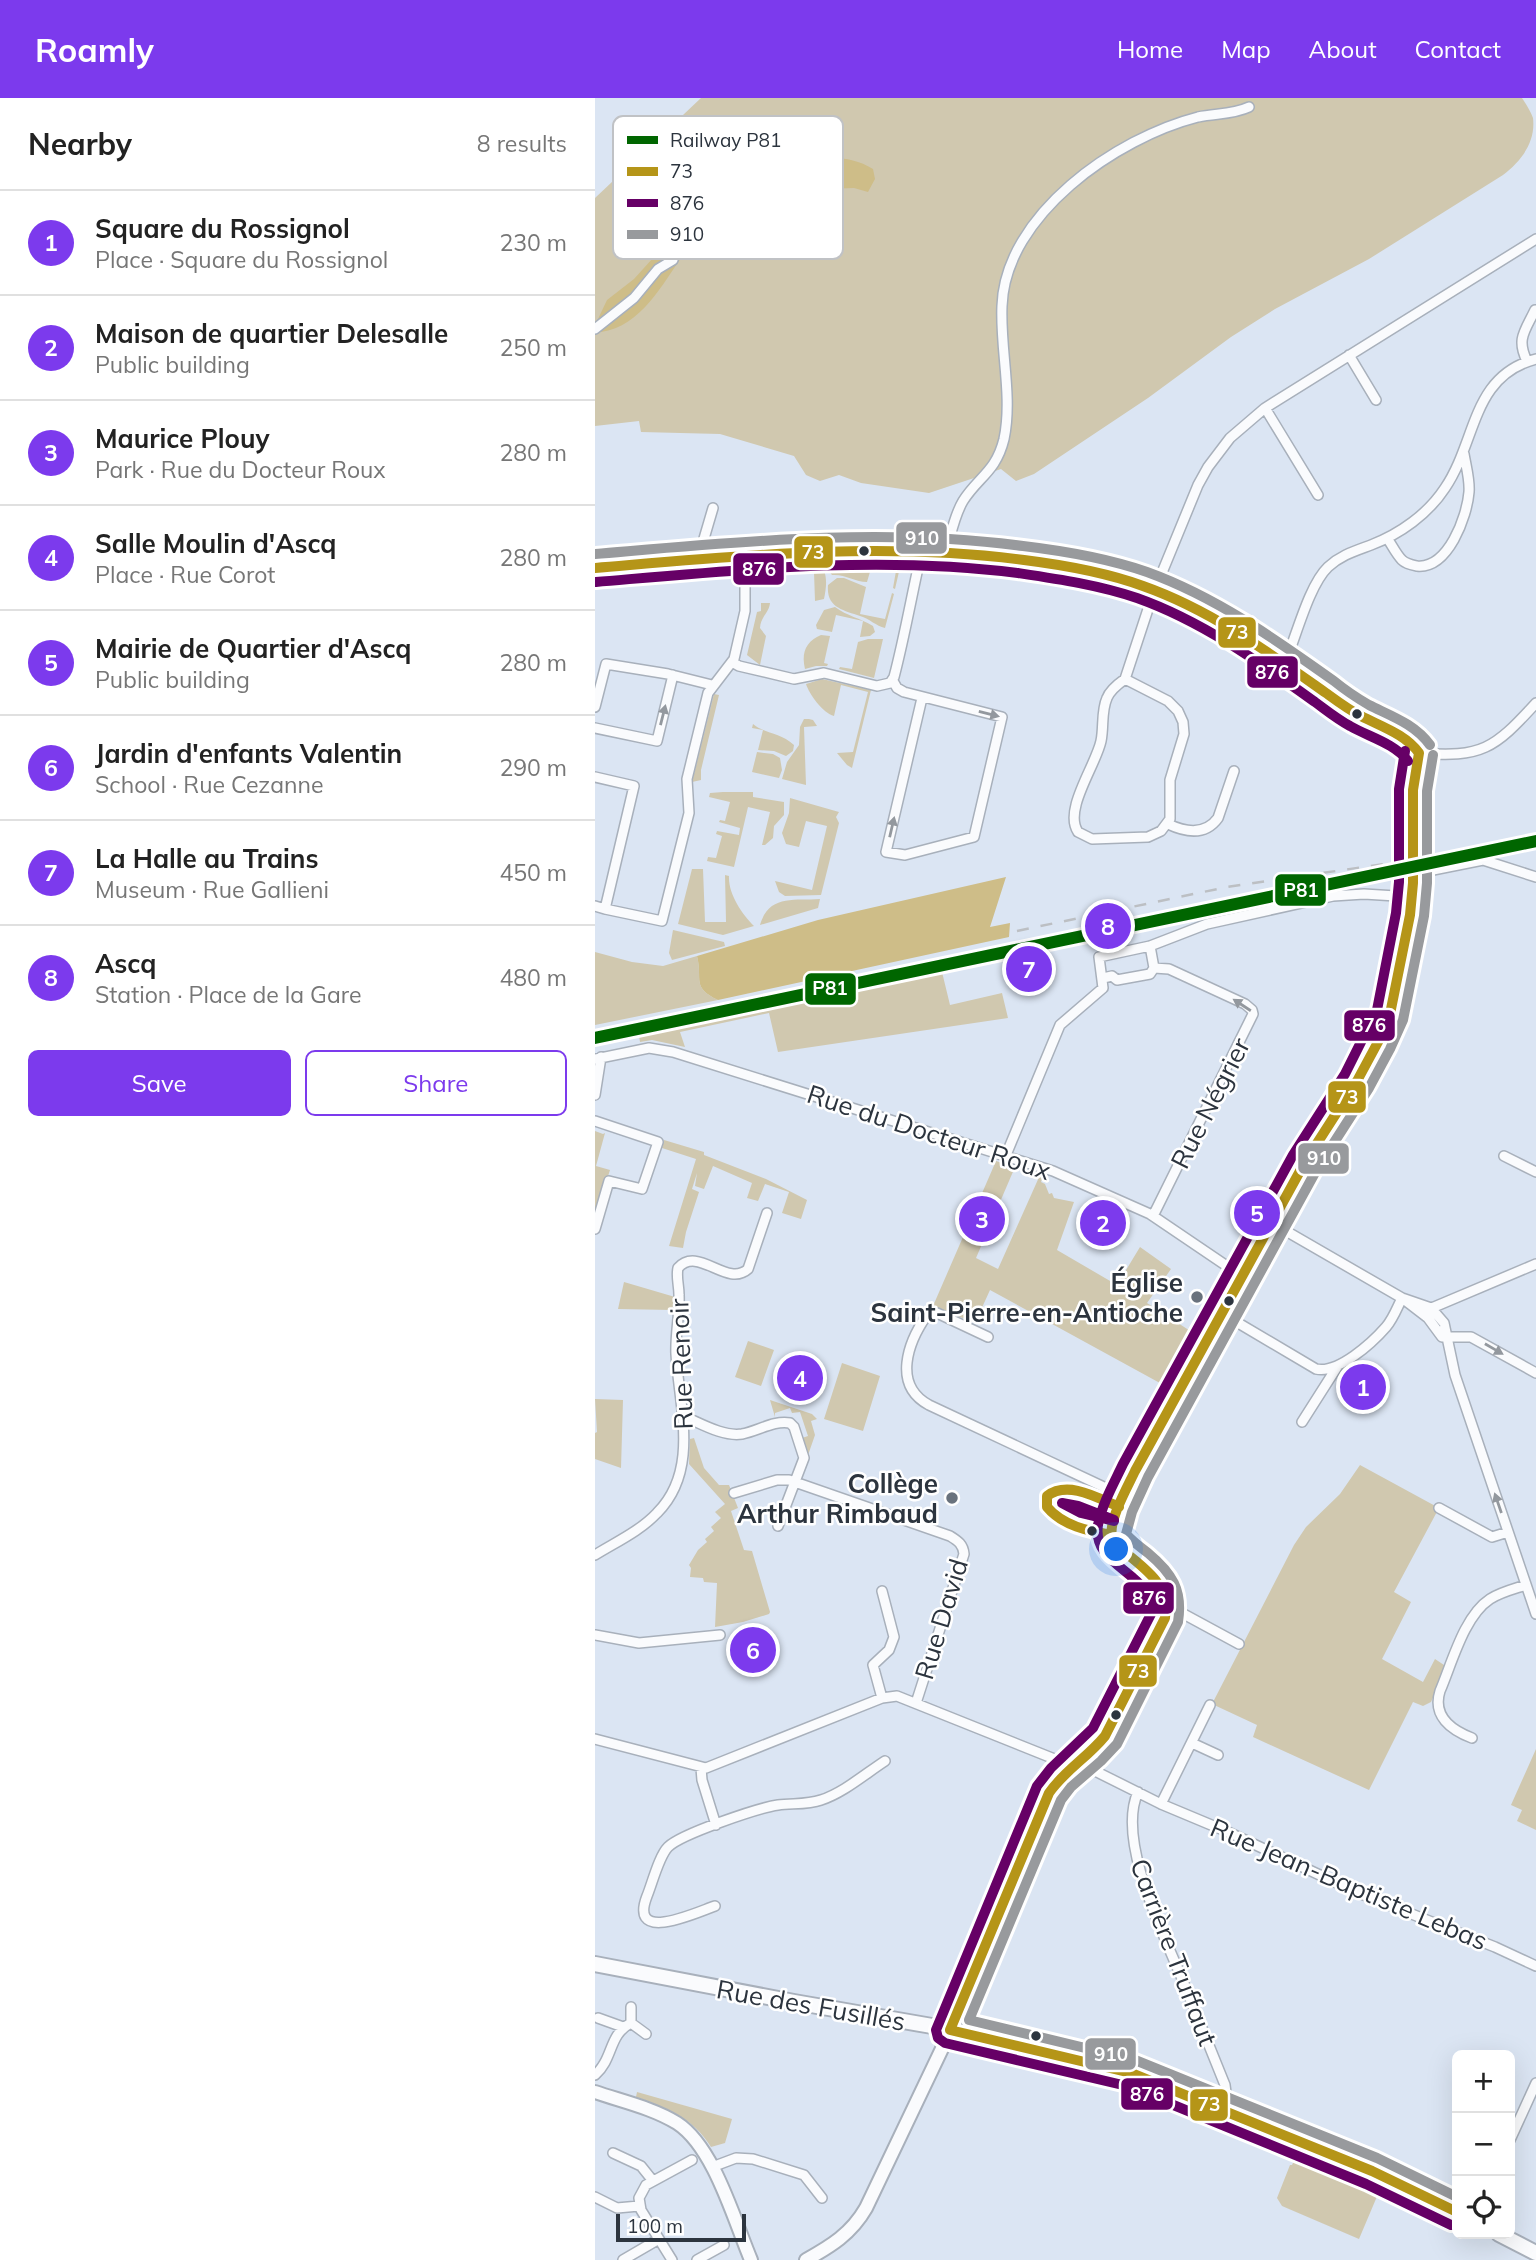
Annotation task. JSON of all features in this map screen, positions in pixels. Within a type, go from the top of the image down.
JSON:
[{"type":"main road","name":"Rue des Fusillés","points":[[595,1957],[952,2026],[1116,2061],[1372,2171],[1452,2210]]},
{"type":"main road","name":"Rue des Fusillés","points":[[595,1964],[749,1994],[952,2026]]},
{"type":"main road","name":"Rue des Fusillés","points":[[1224,2107],[1372,2164],[1452,2202]]},
{"type":"main road","points":[[1515,2234],[1536,2245]]},
{"type":"main road","points":[[1509,2239],[1536,2253]]},
{"type":"street","points":[[946,551],[965,498],[990,471],[1003,441],[1006,410],[1002,306],[1006,278],[1020,246],[1039,218],[1083,175],[1125,148],[1198,117],[1237,113],[1249,107]]},
{"type":"street","points":[[1125,679],[1168,701],[1178,710],[1184,722],[1184,734],[1170,780],[1171,810],[1168,824],[1153,837],[1092,839],[1078,832],[1074,823],[1075,807],[1101,742],[1107,698],[1125,679],[1189,502],[1208,467],[1239,429],[1265,408],[1536,239]]},
{"type":"street","points":[[595,328],[634,298],[658,269],[673,260]]},
{"type":"street","points":[[1285,663],[1322,574],[1345,555],[1387,538],[1410,524],[1444,491],[1464,453],[1475,418],[1488,392],[1508,372],[1532,360],[1521,346],[1521,340],[1535,310]]},
{"type":"street","points":[[1349,355],[1376,400]]},
{"type":"street","points":[[1265,408],[1318,495]]},
{"type":"street","points":[[1387,538],[1400,558],[1409,564],[1427,565],[1440,557],[1457,535],[1468,501],[1469,483],[1464,453]]},
{"type":"street","points":[[698,559],[713,508]]},
{"type":"street","points":[[732,662],[794,679],[824,673],[879,687],[888,685],[893,681],[922,550]]},
{"type":"street","points":[[595,568],[811,552],[922,550],[1007,557],[1103,573],[1155,590],[1210,618],[1285,663],[1358,715],[1410,743],[1419,754],[1413,790],[1412,897],[1394,1000],[1386,1023],[1357,1081],[1305,1162],[1165,1415],[1123,1496],[1112,1528],[1114,1542],[1165,1592],[1165,1618],[1101,1742],[1057,1781],[1046,1800],[952,2026],[862,2216],[837,2243],[806,2260]]},
{"type":"street","points":[[595,906],[663,921],[689,813],[688,776],[708,693],[732,662],[745,608],[745,556]]},
{"type":"street","points":[[595,707],[606,664],[673,675],[712,685]]},
{"type":"street","points":[[595,727],[656,741],[673,675]]},
{"type":"street","points":[[893,681],[902,692],[1002,717],[974,837],[899,855],[886,852],[922,698]]},
{"type":"street","points":[[1419,754],[1452,755],[1483,750],[1503,737],[1536,703]]},
{"type":"street","points":[[1168,824],[1189,831],[1202,830],[1213,825],[1218,818],[1234,771]]},
{"type":"street","points":[[595,777],[634,786],[605,909]]},
{"type":"street","points":[[1413,874],[1483,860],[1536,877]]},
{"type":"street","points":[[1006,1155],[1060,1025],[1104,986],[1099,957],[1150,946],[1207,923],[1333,896],[1364,894],[1412,897]]},
{"type":"street","points":[[1103,978],[1112,976],[1117,980],[1150,974],[1154,968],[1150,946]]},
{"type":"street","name":"Rue Négrier","points":[[1153,1216],[1253,1014],[1245,1004],[1169,969],[1154,968]]},
{"type":"street","name":"Rue du Docteur Roux","points":[[598,1058],[649,1048],[673,1052],[1006,1155],[1053,1171],[1153,1216],[1243,1277]]},
{"type":"street","points":[[595,1095],[598,1058]]},
{"type":"street","points":[[595,1121],[658,1142],[642,1189],[609,1181],[595,1229]]},
{"type":"street","points":[[1504,1156],[1536,1172]]},
{"type":"street","name":"Rue Renoir","points":[[595,1555],[651,1519],[671,1496],[682,1465],[685,1441],[676,1355],[680,1296],[678,1268],[685,1262],[696,1261],[735,1275],[745,1272],[767,1213]]},
{"type":"street","points":[[1272,1223],[1400,1302],[1427,1311],[1536,1264]]},
{"type":"street","points":[[1302,1422],[1336,1367],[1378,1335],[1390,1321],[1400,1302]]},
{"type":"street","points":[[1427,1311],[1441,1336],[1471,1337],[1536,1373]]},
{"type":"street","points":[[988,1337],[930,1312],[906,1360],[907,1375],[915,1395],[929,1405],[1123,1496]]},
{"type":"street","points":[[1223,1314],[1317,1368],[1323,1370],[1336,1367]]},
{"type":"street","points":[[1448,1337],[1455,1376],[1536,1614]]},
{"type":"street","points":[[683,1416],[733,1434],[776,1423],[790,1423],[794,1427],[804,1458],[778,1526]]},
{"type":"street","name":"Rue David","points":[[734,1493],[777,1480],[796,1481],[950,1536],[960,1543],[964,1554],[916,1703]]},
{"type":"street","points":[[1439,1508],[1493,1537],[1508,1532]]},
{"type":"street","points":[[1472,1738],[1453,1729],[1441,1716],[1437,1704],[1440,1691],[1475,1613],[1482,1605],[1500,1594],[1527,1585]]},
{"type":"street","points":[[882,1591],[894,1637],[889,1650],[873,1665],[882,1698]]},
{"type":"street","points":[[1167,1605],[1239,1644]]},
{"type":"street","points":[[595,1635],[633,1643],[720,1635]]},
{"type":"street","points":[[595,1739],[701,1768],[720,1764],[882,1698],[897,1696],[1072,1766]]},
{"type":"street","points":[[1161,1804],[1210,1705]]},
{"type":"street","points":[[1192,1743],[1218,1755]]},
{"type":"street","name":"Rue Jean-Baptiste Lebas","points":[[1084,1757],[1097,1772],[1161,1804],[1356,1892],[1536,1966]]},
{"type":"street","points":[[715,1906],[655,1924],[646,1918],[644,1908],[667,1848],[716,1825],[769,1807],[820,1801],[885,1761]]},
{"type":"street","points":[[701,1768],[716,1825]]},
{"type":"street","name":"Carrière Truffaut","points":[[1138,1792],[1133,1809],[1132,1830],[1144,1882],[1162,1933],[1225,2085],[1227,2094],[1224,2107]]},
{"type":"street","points":[[595,2075],[606,2064],[616,2034],[627,2025],[631,2007]]},
{"type":"street","points":[[598,2018],[627,2025],[646,2034]]},
{"type":"street","points":[[1515,2129],[1536,2083]]},
{"type":"street","points":[[595,2092],[675,2122],[700,2145],[751,2260]]},
{"type":"street","points":[[613,2153],[641,2166],[653,2181]]},
{"type":"street","points":[[712,2168],[736,2158],[753,2159],[803,2175],[822,2198]]},
{"type":"street","points":[[672,2260],[639,2206],[641,2193],[653,2181],[692,2160]]},
{"type":"street","points":[[595,2197],[617,2208],[639,2206]]},
{"type":"street","points":[[623,2260],[659,2239]]},
{"type":"street","points":[[697,2260],[724,2245]]},
{"type":"shaded area","points":[[701,98],[1522,98],[1533,118],[1533,127],[1525,151],[1503,175],[1369,259],[1275,309],[1231,337],[1148,398],[1034,474],[1016,481],[1001,469],[929,493],[861,483],[839,475],[820,481],[806,475],[794,456],[720,434],[641,432],[639,421],[595,426],[595,198],[613,181],[613,259],[843,259],[843,116],[682,116]]},
{"type":"shaded area","points":[[843,159],[862,163],[873,169],[875,179],[868,192],[843,188]]},
{"type":"shaded area","points":[[652,259],[681,259],[639,313],[628,322],[601,332],[597,321],[607,300],[634,279]]},
{"type":"shaded area","points":[[888,560],[901,563],[895,589],[896,571],[872,565],[867,582],[832,575],[829,571],[830,561]]},
{"type":"shaded area","points":[[818,561],[825,574],[826,589],[824,599],[815,601],[814,572],[784,572],[783,568],[764,569],[764,574],[757,574],[757,564]]},
{"type":"shaded area","points":[[837,578],[866,587],[860,614],[885,619],[892,593],[894,594],[885,628],[842,610],[833,603],[828,593],[828,585]]},
{"type":"shaded area","points":[[761,603],[770,603],[760,628],[766,636],[760,665],[747,655]]},
{"type":"shaded area","points":[[835,607],[863,621],[836,615],[832,632],[817,629],[816,625],[824,610]]},
{"type":"shaded area","points":[[863,621],[873,626],[875,632],[870,636],[860,637]]},
{"type":"shaded area","points":[[821,635],[830,636],[824,663],[828,664],[805,669],[806,648]]},
{"type":"shaded area","points":[[883,639],[874,678],[839,669],[852,669],[858,642]]},
{"type":"shaded area","points":[[822,679],[871,690],[852,768],[837,753],[853,752],[868,692],[841,685],[834,716],[817,703],[806,684]]},
{"type":"shaded area","points":[[714,694],[719,695],[701,780],[692,782]]},
{"type":"shaded area","points":[[804,719],[809,719],[817,726],[804,727],[806,785],[782,779],[787,762],[799,745],[800,727]]},
{"type":"shaded area","points":[[763,730],[794,745],[793,751],[786,756],[774,751],[758,750]]},
{"type":"shaded area","points":[[757,752],[773,754],[780,758],[782,770],[779,778],[752,772]]},
{"type":"shaded area","points":[[753,792],[753,797],[784,802],[784,815],[774,826],[773,838],[765,845],[762,845],[770,812],[748,807],[734,867],[707,861],[708,857],[716,858],[722,836],[716,834],[717,831],[739,835],[740,828],[719,822],[725,821],[730,802],[709,797],[710,793]]},
{"type":"shaded area","points":[[790,798],[839,812],[836,817],[839,823],[821,895],[785,896],[779,892],[775,881],[812,890],[827,826],[806,821],[799,847],[786,844],[782,833],[789,813]]},
{"type":"shaded area","points":[[692,869],[703,869],[705,922],[726,922],[725,875],[729,876],[737,903],[754,926],[723,935],[678,924]]},
{"type":"shaded area","points":[[1006,877],[990,927],[1010,923],[1009,937],[718,1000],[701,987],[697,956],[818,920]]},
{"type":"shaded area","points":[[820,899],[818,908],[760,925],[764,915],[776,904],[792,900]]},
{"type":"shaded area","points":[[673,930],[724,942],[725,946],[672,960],[669,953]]},
{"type":"shaded area","points":[[595,952],[632,962],[663,966],[697,956],[701,987],[718,1000],[595,1025]]},
{"type":"shaded area","points":[[942,972],[950,1005],[1002,993],[1008,1018],[778,1052],[769,1013],[680,1032],[685,1047],[652,1040],[640,1042],[639,1036]]},
{"type":"shaded area","points":[[595,1131],[605,1133],[596,1166],[610,1170],[595,1216]]},
{"type":"shaded area","points":[[664,1140],[704,1152],[704,1155],[766,1179],[807,1200],[801,1219],[782,1213],[789,1192],[765,1184],[758,1201],[747,1198],[752,1183],[713,1166],[704,1189],[695,1186],[697,1173],[692,1189],[699,1192],[683,1248],[669,1246],[696,1159],[662,1148]]},
{"type":"shaded area","points":[[996,1161],[1015,1167],[976,1258],[998,1269],[1040,1175],[1043,1176],[1041,1182],[1045,1184],[1049,1194],[1052,1193],[1054,1198],[1074,1202],[1057,1250],[1117,1285],[1140,1247],[1171,1269],[1147,1303],[1198,1336],[1169,1388],[990,1290],[975,1323],[933,1306]]},
{"type":"shaded area","points":[[624,1282],[675,1297],[672,1310],[618,1309]]},
{"type":"shaded area","points":[[748,1341],[774,1350],[761,1386],[735,1377]]},
{"type":"shaded area","points":[[842,1363],[880,1376],[863,1431],[824,1419]]},
{"type":"shaded area","points":[[595,1399],[623,1400],[621,1468],[595,1459]]},
{"type":"shaded area","points":[[770,1400],[812,1414],[817,1419],[811,1421],[815,1435],[807,1458],[802,1438],[808,1436],[800,1412],[792,1413],[790,1408],[775,1413],[775,1417]]},
{"type":"shaded area","points":[[694,1438],[704,1468],[719,1485],[729,1485],[738,1508],[731,1511],[744,1550],[752,1551],[769,1614],[715,1627],[717,1583],[690,1577],[689,1565],[698,1550],[707,1542],[705,1539],[714,1531],[711,1527],[721,1518],[715,1512],[725,1504],[689,1464],[690,1439]]},
{"type":"shaded area","points":[[1360,1465],[1439,1508],[1394,1592],[1411,1602],[1382,1659],[1423,1682],[1435,1659],[1447,1667],[1431,1702],[1423,1706],[1413,1702],[1369,1790],[1253,1737],[1257,1725],[1212,1704],[1294,1545],[1306,1527],[1340,1494]]},
{"type":"shaded area","points":[[1536,1749],[1536,1830],[1517,1821],[1522,1810],[1511,1805]]},
{"type":"shaded area","points":[[637,2092],[732,2119],[725,2143],[711,2147],[688,2121],[636,2097]]},
{"type":"shaded area","points":[[1299,2150],[1381,2187],[1359,2239],[1282,2206],[1277,2198]]},
{"type":"railway","points":[[1017,931],[1227,887],[1452,854]]},
{"type":"rail line","name":"P81","points":[[595,1038],[1536,841]]},
{"type":"transit line","name":"910","points":[[595,554],[755,541],[863,537],[970,540],[1101,559],[1147,572],[1221,606],[1360,700],[1410,726],[1430,745]]},
{"type":"transit line","name":"73","points":[[595,568],[756,555],[863,551],[970,554],[1039,562],[1099,573],[1129,581],[1192,607],[1261,647],[1348,708],[1400,736],[1419,753]]},
{"type":"transit line","name":"876","points":[[596,582],[807,566],[913,565],[1018,573],[1093,586],[1123,593],[1161,607],[1207,630],[1341,720],[1396,749],[1408,761]]},
{"type":"transit line","name":"876","points":[[1405,751],[1399,789],[1399,882],[1396,913],[1377,1010],[1345,1074],[1293,1155],[1123,1464],[1102,1509],[1098,1539],[1113,1561],[1144,1589],[1150,1600],[1151,1614],[1093,1728],[1051,1768],[1037,1786],[936,2030],[938,2038],[945,2043],[1127,2086],[1366,2184],[1451,2225]]},
{"type":"transit line","name":"73","points":[[950,2030],[1049,1793],[1105,1736],[1165,1618],[1164,1597],[1156,1580],[1113,1540],[1113,1522],[1119,1504],[1305,1162],[1357,1081],[1390,1014],[1410,915],[1413,883],[1413,790],[1419,753]]},
{"type":"transit line","name":"910","points":[[1433,755],[1427,791],[1427,883],[1424,916],[1403,1020],[1369,1088],[1317,1169],[1148,1477],[1132,1512],[1126,1534],[1164,1568],[1174,1583],[1179,1601],[1178,1622],[1117,1744],[1071,1787],[1061,1800],[969,2020],[1135,2060],[1377,2158],[1452,2195]]},
{"type":"transit line","name":"73","points":[[1112,1535],[1085,1529],[1061,1519],[1047,1507],[1047,1496],[1073,1490],[1093,1495],[1119,1507]]},
{"type":"transit line","name":"876","points":[[1114,1520],[1078,1506],[1062,1503],[1081,1513],[1114,1521]]},
{"type":"transit line","name":"73","points":[[950,2030],[1131,2073],[1372,2171],[1452,2210]]},
{"type":"place","name":"Ascq","points":[[1108,926]]},
{"type":"place","name":"La Halle au Trains","points":[[1029,969]]},
{"type":"place","name":"Mairie de Quartier d'Ascq","points":[[1257,1213]]},
{"type":"place","name":"Maurice Plouy","points":[[982,1219]]},
{"type":"place","name":"Maison de quartier Delesalle","points":[[1103,1223]]},
{"type":"place","name":"Église Saint-Pierre-en-Antioche","points":[[1197,1297]]},
{"type":"place","name":"Salle Moulin d'Ascq","points":[[800,1378]]},
{"type":"place","name":"Square du Rossignol","points":[[1363,1387]]},
{"type":"place","name":"Collège Arthur Rimbaud","points":[[952,1498]]},
{"type":"place","name":"Jardin d'enfants Valentin","points":[[753,1650]]}]
